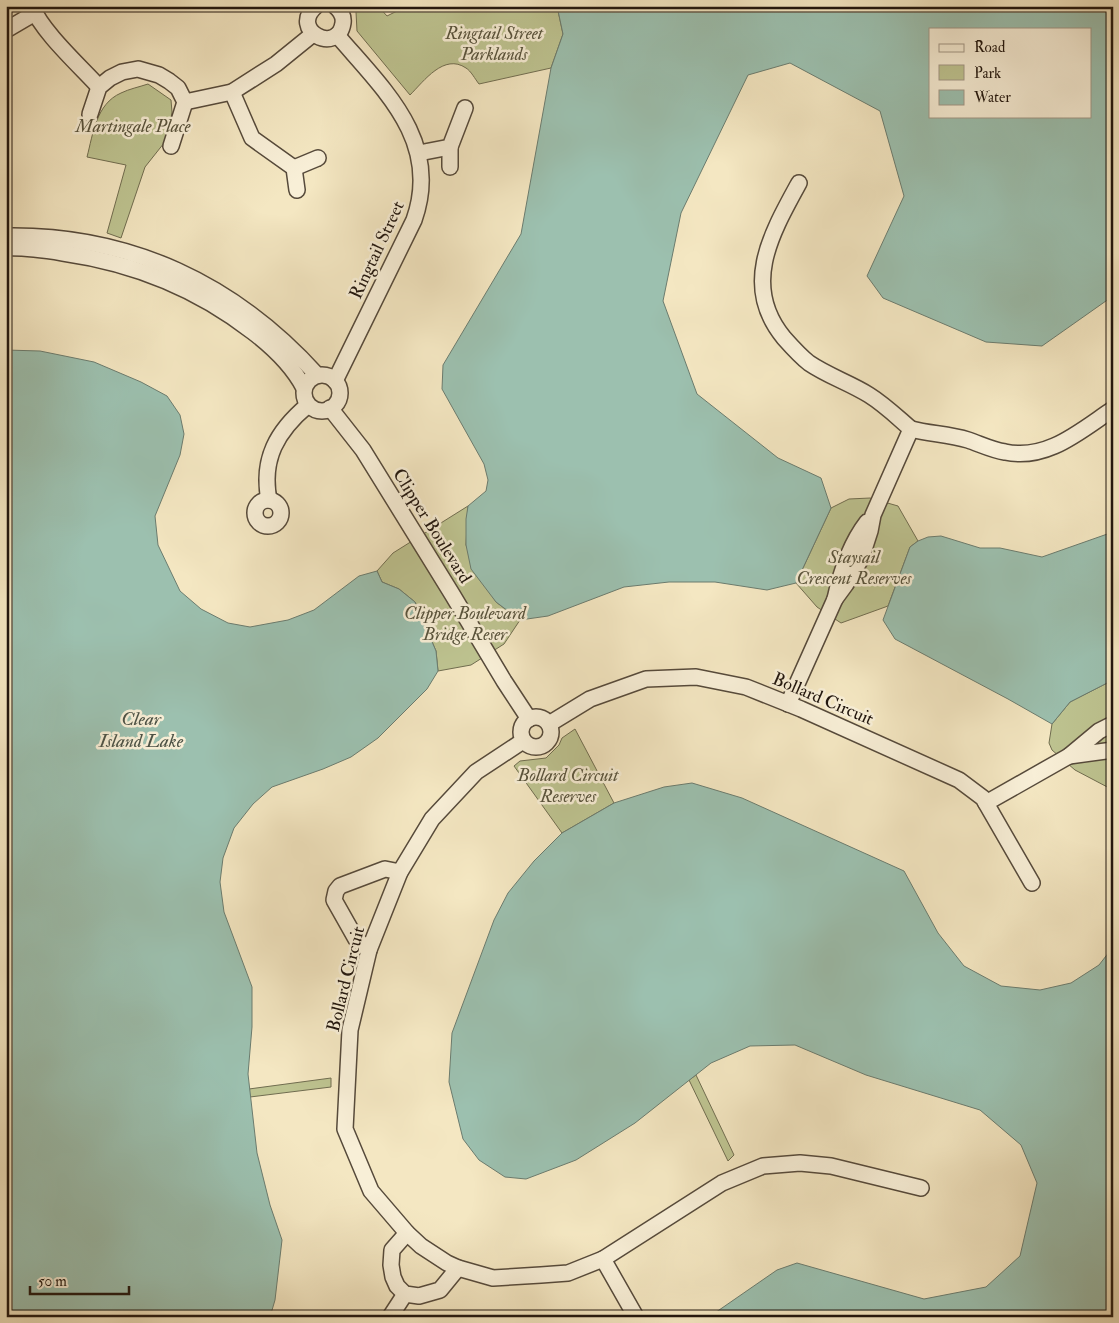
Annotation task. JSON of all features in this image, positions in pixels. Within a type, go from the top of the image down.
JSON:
[{"type":"street","points":[[311,8],[308,23],[313,34],[322,39],[333,38],[341,30],[343,19],[339,7]]},
{"type":"street","points":[[6,30],[33,10],[59,45],[99,87]]},
{"type":"street","points":[[185,102],[232,92],[276,64],[313,34]]},
{"type":"street","name":"Ringtail Street","points":[[335,381],[414,220],[421,193],[419,153],[408,124],[395,104],[337,34]]},
{"type":"street","points":[[90,114],[99,87],[110,78],[122,72],[138,69],[150,71],[160,75],[178,88],[185,102],[171,146]]},
{"type":"street","points":[[232,92],[252,138],[294,168],[297,190]]},
{"type":"street","points":[[450,167],[450,147],[465,108]]},
{"type":"street","points":[[419,153],[450,147]]},
{"type":"street","points":[[294,168],[318,158]]},
{"type":"street","points":[[799,183],[782,215],[765,255],[762,277],[764,300],[777,330],[807,361],[825,374],[868,395],[885,406],[911,429],[968,440],[1005,452],[1023,454],[1039,452],[1054,447],[1113,409]]},
{"type":"street","points":[[6,236],[29,236],[97,244],[153,261],[201,282],[226,296],[274,332],[317,375]]},
{"type":"street","points":[[6,248],[44,250],[96,258],[151,274],[188,290],[213,304],[280,354],[296,372],[304,388],[308,405],[317,410],[330,408],[335,404],[339,395],[338,386],[335,381],[324,375],[317,375],[311,378],[304,388]]},
{"type":"street","points":[[269,500],[266,487],[271,454],[279,435],[294,417],[308,405]]},
{"type":"street","name":"Clipper Boulevard","points":[[330,408],[363,450],[529,719]]},
{"type":"street","points":[[788,704],[835,599],[861,559],[873,515],[911,429]]},
{"type":"street","name":"Bollard Circuit","points":[[549,724],[590,698],[646,679],[696,677],[746,687],[959,780],[983,798],[1032,883]]},
{"type":"street","points":[[538,717],[549,724],[550,738],[540,747],[531,747],[524,741],[521,731],[522,726],[529,719],[538,717]]},
{"type":"street","points":[[986,803],[1069,756],[1098,731],[1112,725]]},
{"type":"street","name":"Bollard Circuit","points":[[524,741],[476,772],[432,819],[400,872],[369,950],[350,1030],[345,1129],[371,1191],[407,1233],[421,1246],[458,1268],[493,1278],[541,1275],[568,1272],[603,1259],[722,1182],[763,1166],[800,1163],[831,1166],[921,1188]]},
{"type":"street","points":[[1069,756],[1113,750]]},
{"type":"street","points":[[369,950],[356,940],[334,900],[336,892],[340,886],[385,869],[400,872]]},
{"type":"street","points":[[407,1233],[392,1250],[391,1265],[397,1286],[405,1294],[419,1296],[440,1290],[458,1268]]},
{"type":"street","points":[[603,1259],[636,1317]]},
{"type":"street","points":[[390,1317],[405,1294]]},
{"type":"green space","name":"Ringtail Street Parklands","points":[[361,6],[378,6],[387,16],[407,6],[557,6],[563,34],[551,68],[479,84],[466,68],[458,64],[450,64],[442,66],[428,76],[410,95],[357,31],[356,12]]},
{"type":"green space","name":"Martingale Place","points":[[148,84],[171,100],[172,112],[168,138],[145,167],[121,238],[107,233],[126,165],[87,157],[97,120],[106,104],[121,93]]},
{"type":"green space","name":"Staysail Crescent Reserves","points":[[870,498],[898,506],[918,541],[910,547],[888,606],[841,623],[817,607],[796,583],[831,508],[849,499]]},
{"type":"green space","name":"Clipper Boulevard Bridge Reser","points":[[468,506],[466,545],[496,602],[520,620],[504,644],[471,665],[438,671],[436,651],[415,602],[399,589],[382,582],[377,571],[393,553]]},
{"type":"green space","points":[[1113,680],[1113,790],[1075,770],[1052,750],[1049,743],[1052,724],[1070,702]]},
{"type":"green space","name":"Bollard Circuit Reserves","points":[[575,729],[614,803],[562,833],[514,766],[520,761],[546,758],[559,745],[562,738]]},
{"type":"green space","points":[[696,1075],[734,1155],[728,1161],[689,1080]]},
{"type":"green space","points":[[331,1078],[331,1087],[250,1097],[249,1089]]},
{"type":"water","points":[[557,6],[1113,6],[1113,296],[1042,346],[986,342],[883,298],[867,276],[904,196],[880,111],[790,63],[748,75],[681,213],[663,301],[697,394],[778,458],[821,478],[831,508],[796,583],[767,590],[715,582],[669,582],[624,587],[548,616],[520,620],[496,602],[471,569],[466,545],[468,506],[486,491],[488,480],[484,464],[442,389],[443,365],[521,234],[551,68],[563,34]]},
{"type":"water","name":"Clear Island Lake","points":[[6,350],[40,351],[94,362],[141,382],[167,396],[180,415],[184,434],[180,455],[155,516],[158,545],[180,591],[201,609],[228,623],[250,627],[288,620],[314,610],[359,576],[377,571],[382,582],[399,589],[415,602],[436,651],[438,671],[427,689],[378,738],[351,757],[272,787],[253,804],[234,828],[223,858],[220,882],[224,912],[252,987],[252,1027],[248,1074],[257,1153],[270,1205],[282,1240],[275,1300],[270,1317],[6,1317]]},
{"type":"water","points":[[1113,532],[1113,680],[1070,702],[1052,724],[895,639],[883,620],[910,547],[928,537],[941,536],[980,548],[1000,548],[1042,557]]},
{"type":"water","points":[[692,783],[742,798],[904,871],[938,933],[964,966],[1001,986],[1040,990],[1071,983],[1099,965],[1113,947],[1113,1317],[709,1317],[777,1270],[797,1263],[924,1299],[986,1287],[1020,1256],[1037,1183],[1021,1145],[980,1110],[866,1075],[795,1045],[750,1046],[711,1063],[635,1123],[576,1160],[526,1179],[505,1177],[479,1160],[463,1139],[449,1082],[452,1033],[494,920],[508,893],[534,861],[562,833],[614,803],[664,787]]}]
